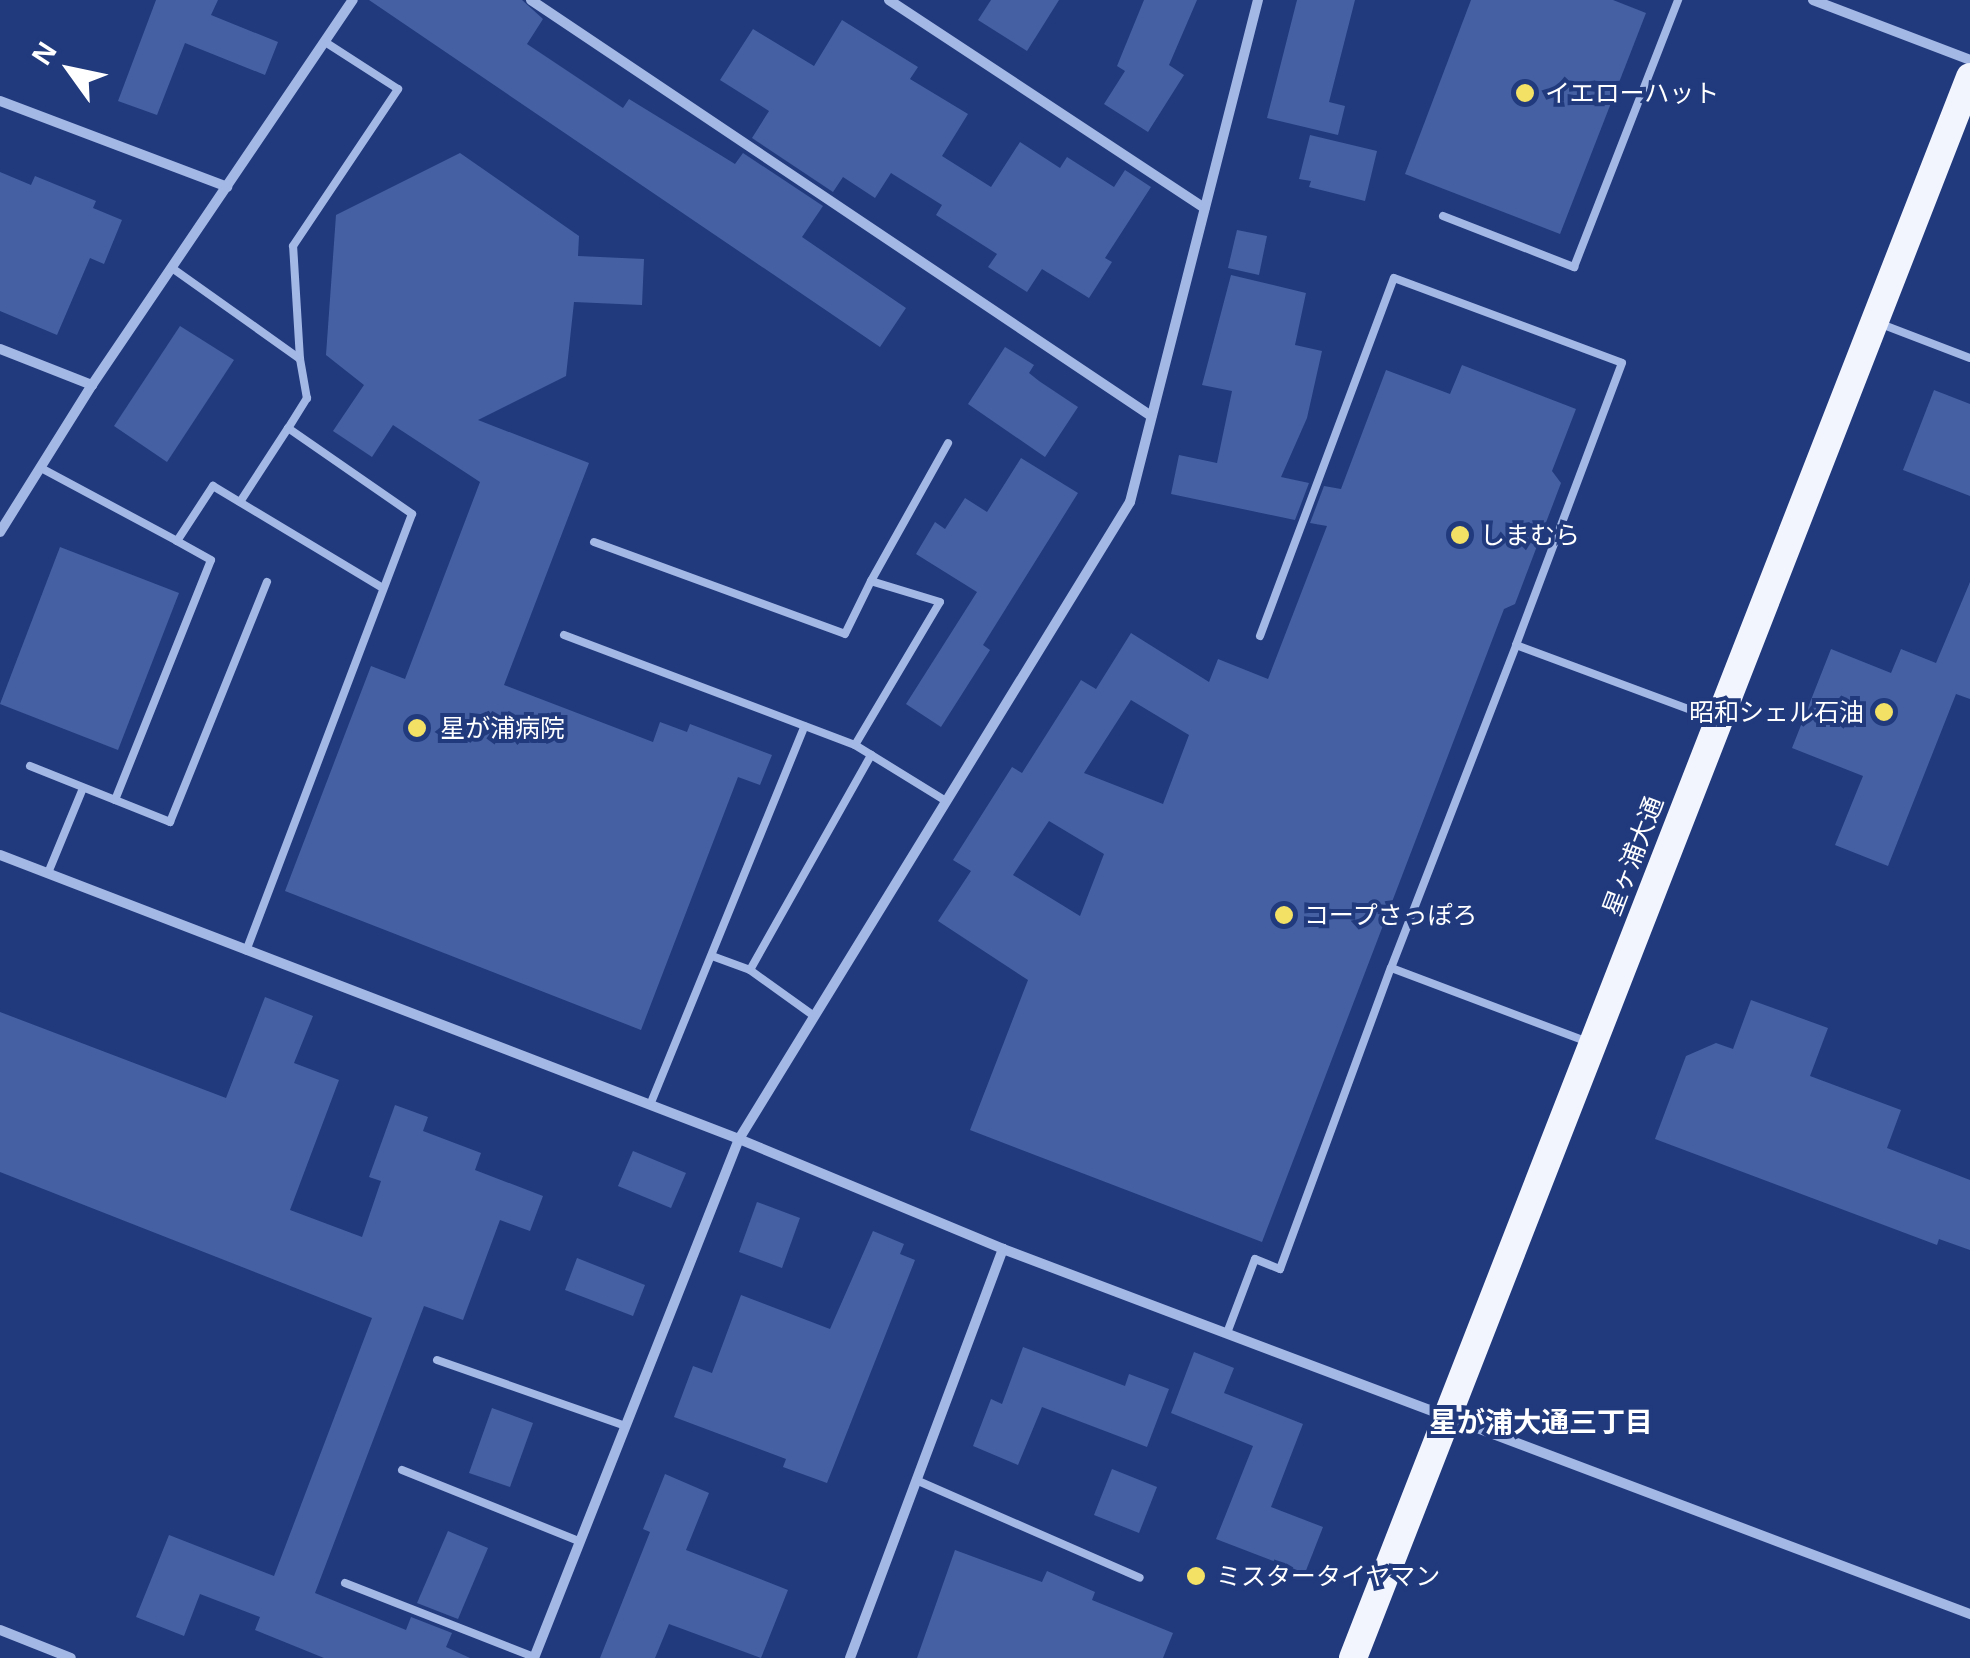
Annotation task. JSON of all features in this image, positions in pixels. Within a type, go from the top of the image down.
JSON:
[{"type":"highway","name":"星ヶ浦大通","points":[[1353,1658],[1970,77]]},
{"type":"street","points":[[0,532],[92,385],[353,0]]},
{"type":"street","points":[[531,0],[1151,416]]},
{"type":"street","points":[[889,0],[1205,208]]},
{"type":"street","points":[[534,1658],[739,1140],[1130,502],[1258,0]]},
{"type":"street","points":[[1814,0],[1970,60]]},
{"type":"street","points":[[0,101],[227,187]]},
{"type":"street","points":[[0,349],[92,385]]},
{"type":"street","points":[[0,855],[650,1105],[1003,1249],[1970,1614]]},
{"type":"street","points":[[850,1658],[1003,1249]]},
{"type":"street","points":[[0,1630],[62,1656]]},
{"type":"lane","points":[[1443,216],[1574,267],[1678,0]]},
{"type":"lane","points":[[240,502],[308,398],[300,359],[292,246],[398,89],[325,42]]},
{"type":"lane","points":[[172,268],[300,359]]},
{"type":"lane","points":[[1227,1333],[1255,1260],[1280,1269],[1622,363],[1394,278],[1260,636]]},
{"type":"lane","points":[[1874,322],[1970,358]]},
{"type":"lane","points":[[246,950],[412,514],[288,428]]},
{"type":"lane","points":[[594,542],[845,634],[948,443]]},
{"type":"lane","points":[[41,468],[211,560],[115,800]]},
{"type":"lane","points":[[177,542],[213,486],[383,588]]},
{"type":"lane","points":[[855,744],[940,602],[871,581]]},
{"type":"lane","points":[[30,766],[170,822],[267,582]]},
{"type":"lane","points":[[564,635],[855,744],[946,802]]},
{"type":"lane","points":[[1516,645],[1718,721]]},
{"type":"lane","points":[[650,1105],[805,726]]},
{"type":"lane","points":[[750,970],[871,755]]},
{"type":"lane","points":[[48,874],[84,788]]},
{"type":"lane","points":[[712,956],[750,970],[814,1016]]},
{"type":"lane","points":[[1391,968],[1592,1044]]},
{"type":"lane","points":[[437,1360],[625,1426]]},
{"type":"lane","points":[[402,1470],[579,1541]]},
{"type":"lane","points":[[916,1480],[1140,1578]]},
{"type":"lane","points":[[345,1583],[534,1658]]},
{"type":"building","points":[[156,0],[218,0],[211,15],[278,42],[265,75],[185,43],[157,115],[118,101]]},
{"type":"building","points":[[369,0],[522,0],[543,19],[527,44],[623,108],[629,99],[735,164],[743,153],[823,206],[802,237],[906,308],[880,347]]},
{"type":"building","points":[[991,0],[1059,0],[1027,51],[978,20]]},
{"type":"building","points":[[1144,0],[1197,0],[1169,65],[1184,75],[1148,132],[1104,104],[1125,71],[1117,66]]},
{"type":"building","points":[[1297,0],[1355,0],[1329,102],[1345,106],[1338,135],[1267,118]]},
{"type":"building","name":"イエローハット","points":[[1471,0],[1613,0],[1646,13],[1560,234],[1405,174]]},
{"type":"building","points":[[842,20],[918,67],[910,79],[968,114],[942,156],[991,187],[1020,142],[1060,168],[1067,157],[1114,187],[1125,170],[1151,187],[1105,258],[1112,262],[1089,298],[1042,269],[1027,292],[988,267],[997,254],[936,215],[942,205],[891,173],[875,198],[843,177],[833,192],[752,138],[769,111],[720,80],[753,29],[814,66]]},
{"type":"building","points":[[1310,135],[1377,151],[1365,201],[1309,187],[1311,181],[1299,179]]},
{"type":"building","name":"星が浦病院","points":[[460,153],[579,236],[578,256],[644,259],[642,305],[574,302],[566,376],[478,420],[589,463],[504,685],[653,742],[660,722],[687,732],[690,724],[772,755],[760,785],[738,777],[641,1030],[285,891],[371,666],[405,679],[480,482],[393,425],[372,457],[333,431],[364,385],[326,355],[336,215]]},
{"type":"building","points":[[0,172],[31,185],[35,176],[96,201],[93,208],[122,220],[104,264],[90,258],[57,335],[0,311]]},
{"type":"building","points":[[1237,230],[1267,236],[1259,275],[1228,268]]},
{"type":"building","points":[[1231,275],[1306,293],[1295,345],[1322,351],[1307,418],[1281,477],[1309,483],[1295,520],[1171,494],[1179,455],[1217,463],[1232,391],[1202,385]]},
{"type":"building","points":[[180,326],[234,360],[167,462],[114,426]]},
{"type":"building","points":[[1005,347],[1034,365],[1029,373],[1078,407],[1045,457],[968,404]]},
{"type":"building","points":[[1462,365],[1576,409],[1552,471],[1561,483],[1515,604],[1504,609],[1262,1242],[970,1130],[1028,980],[938,921],[971,871],[953,860],[1012,767],[1022,773],[1081,680],[1096,689],[1131,633],[1209,682],[1218,659],[1268,679],[1327,526],[1310,523],[1324,486],[1341,489],[1386,370],[1450,394]],"holes":[[[1131,700],[1189,735],[1163,804],[1084,773]],[[1049,821],[1104,854],[1080,916],[1013,875]]]},
{"type":"building","points":[[1934,390],[1970,404],[1970,496],[1903,470]]},
{"type":"building","points":[[1021,458],[1078,493],[983,645],[990,650],[941,727],[906,704],[977,592],[916,554],[935,522],[945,529],[965,498],[987,512]]},
{"type":"building","points":[[60,547],[179,593],[118,750],[0,704]]},
{"type":"building","points":[[1970,582],[1970,699],[1956,694],[1888,866],[1835,845],[1863,776],[1792,748],[1831,649],[1891,673],[1901,649],[1936,663]]},
{"type":"building","points":[[265,997],[313,1016],[294,1063],[339,1080],[290,1210],[362,1237],[381,1181],[369,1177],[395,1105],[428,1117],[423,1131],[481,1153],[475,1170],[543,1196],[530,1231],[500,1220],[463,1320],[424,1306],[315,1593],[406,1630],[411,1617],[452,1633],[446,1647],[470,1658],[324,1658],[255,1630],[260,1617],[200,1594],[184,1636],[136,1617],[169,1535],[274,1576],[372,1318],[0,1172],[0,1012],[226,1098]]},
{"type":"building","points":[[1751,1000],[1828,1028],[1810,1076],[1901,1110],[1887,1148],[1970,1180],[1970,1250],[1939,1239],[1937,1245],[1655,1139],[1686,1056],[1716,1043],[1733,1049]]},
{"type":"building","points":[[633,1151],[686,1173],[671,1208],[618,1186]]},
{"type":"building","points":[[757,1202],[800,1218],[782,1268],[739,1252]]},
{"type":"building","points":[[873,1231],[904,1244],[900,1254],[915,1260],[827,1483],[783,1467],[786,1459],[674,1417],[693,1366],[712,1373],[741,1295],[830,1329]]},
{"type":"building","points":[[577,1258],[645,1285],[633,1316],[565,1290]]},
{"type":"building","points":[[1023,1347],[1125,1386],[1129,1374],[1169,1389],[1147,1447],[1042,1407],[1018,1465],[973,1446],[991,1399],[1002,1404]]},
{"type":"building","points":[[1194,1352],[1234,1368],[1224,1393],[1303,1424],[1271,1507],[1323,1527],[1305,1573],[1216,1539],[1253,1446],[1171,1413]]},
{"type":"building","points":[[492,1408],[533,1423],[510,1487],[469,1473]]},
{"type":"building","points":[[1112,1469],[1157,1487],[1139,1533],[1094,1515]]},
{"type":"building","points":[[665,1474],[709,1493],[686,1550],[788,1590],[761,1658],[669,1624],[655,1658],[600,1658],[650,1532],[643,1529]]},
{"type":"building","points":[[448,1531],[488,1548],[458,1619],[417,1603]]},
{"type":"building","points":[[955,1550],[1042,1582],[1047,1571],[1095,1592],[1092,1600],[1173,1633],[1163,1658],[917,1658]]},
{"type":"place","name":"イエローハット","points":[[1525,93]]},
{"type":"place","name":"しまむら","points":[[1460,535]]},
{"type":"place","name":"昭和シェル石油","points":[[1884,712]]},
{"type":"place","name":"星が浦病院","points":[[417,728]]},
{"type":"place","name":"コープさっぽろ","points":[[1284,915]]},
{"type":"place","name":"ミスタータイヤマン","points":[[1196,1576]]},
{"type":"district","name":"星が浦大通三丁目","points":[[1541,1423]]}]
